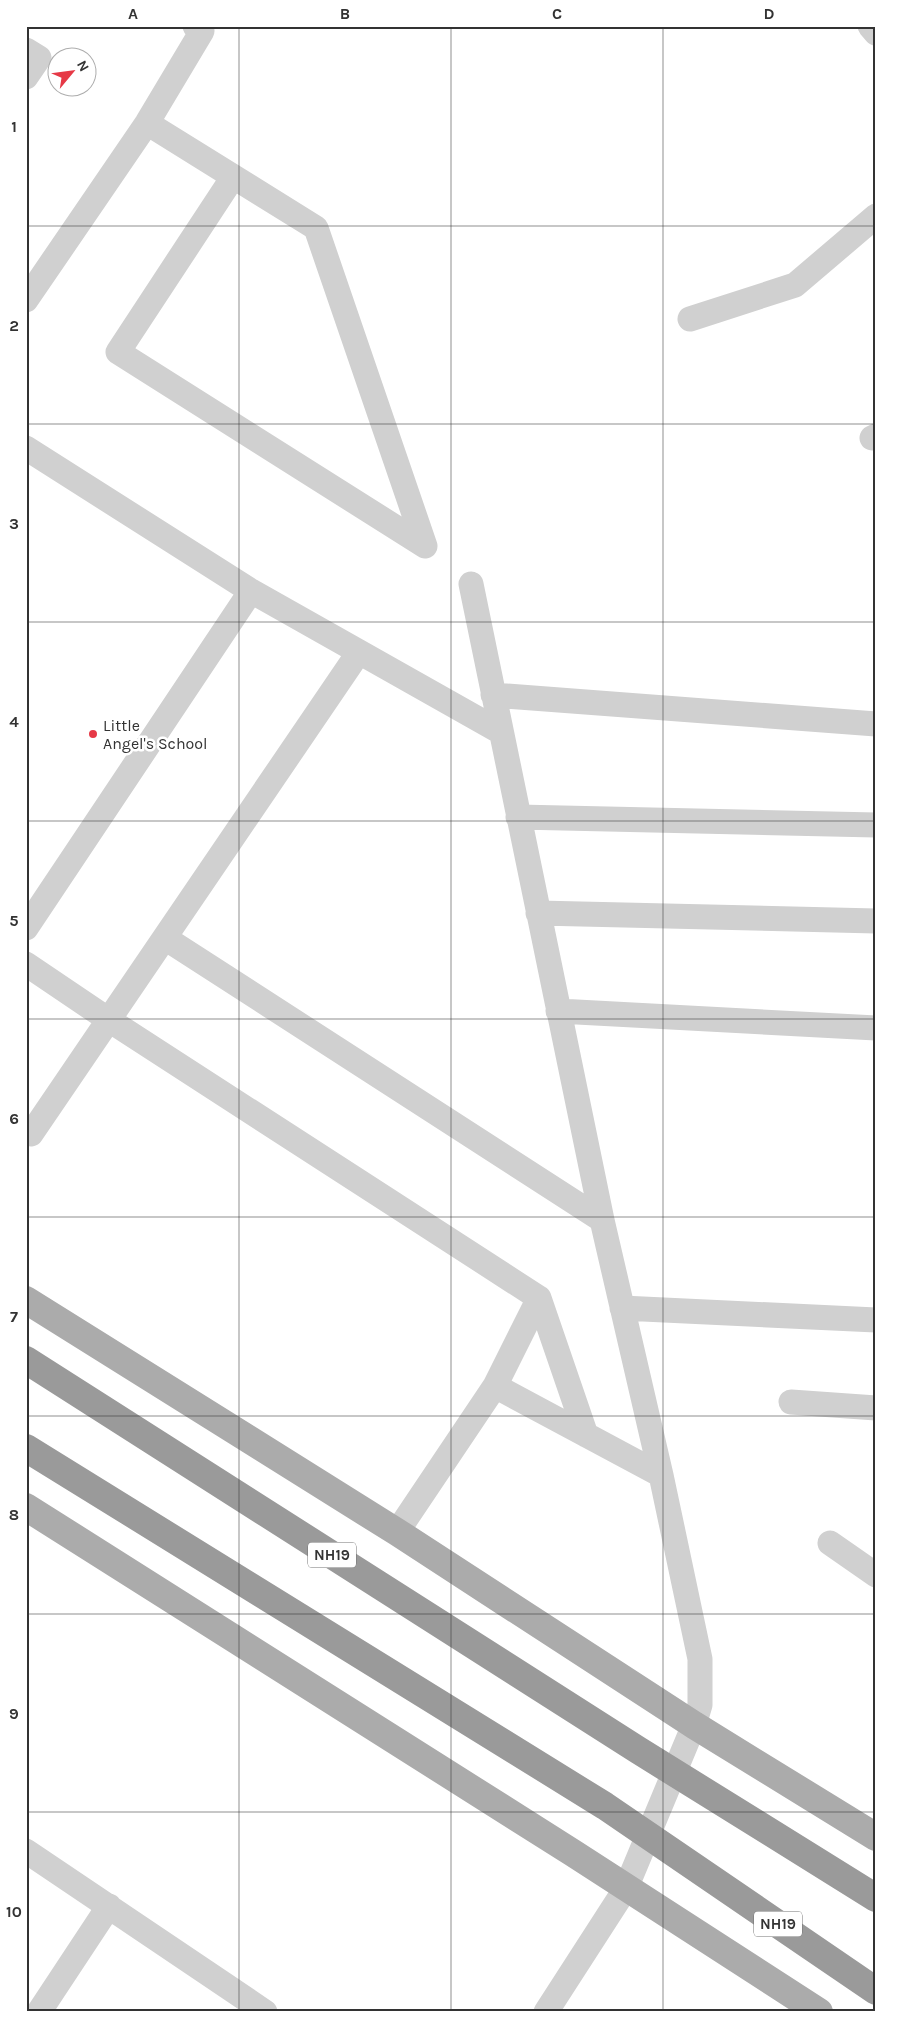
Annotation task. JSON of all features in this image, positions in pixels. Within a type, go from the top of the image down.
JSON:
[{"type":"highway","name":"NH19","points":[[26,1360],[630,1745],[876,1898]]},
{"type":"highway","name":"NH19","points":[[26,1448],[604,1806],[876,1992]]},
{"type":"main road","points":[[26,1300],[397,1532],[694,1726],[876,1836]]},
{"type":"main road","points":[[26,1507],[819,2012]]},
{"type":"street","points":[[26,300],[146,123],[202,31],[196,26]]},
{"type":"street","points":[[870,26],[876,33]]},
{"type":"street","points":[[26,50],[39,58],[26,78]]},
{"type":"street","points":[[146,123],[316,228],[425,546],[118,352],[233,177]]},
{"type":"street","points":[[690,320],[795,285],[876,216]]},
{"type":"street","points":[[26,448],[251,591],[500,732]]},
{"type":"street","points":[[471,584],[602,1220],[661,1475],[700,1658],[700,1704],[694,1726],[626,1888],[546,2012]]},
{"type":"street","points":[[26,928],[251,591]]},
{"type":"street","points":[[32,1134],[359,652]]},
{"type":"street","points":[[493,695],[876,724]]},
{"type":"street","points":[[518,817],[876,825]]},
{"type":"street","points":[[538,913],[876,921]]},
{"type":"street","points":[[165,938],[602,1220]]},
{"type":"street","points":[[26,964],[109,1020],[539,1298],[586,1435]]},
{"type":"street","points":[[558,1011],[876,1028]]},
{"type":"street","points":[[397,1532],[496,1386],[539,1298]]},
{"type":"street","points":[[622,1308],[876,1320]]},
{"type":"street","points":[[496,1386],[661,1475]]},
{"type":"street","points":[[791,1402],[876,1408]]},
{"type":"street","points":[[830,1543],[876,1575]]},
{"type":"street","points":[[26,1851],[265,2012]]},
{"type":"street","points":[[39,2012],[109,1906]]},
{"type":"place","name":"Little Angel's School","points":[[93,734]]}]
